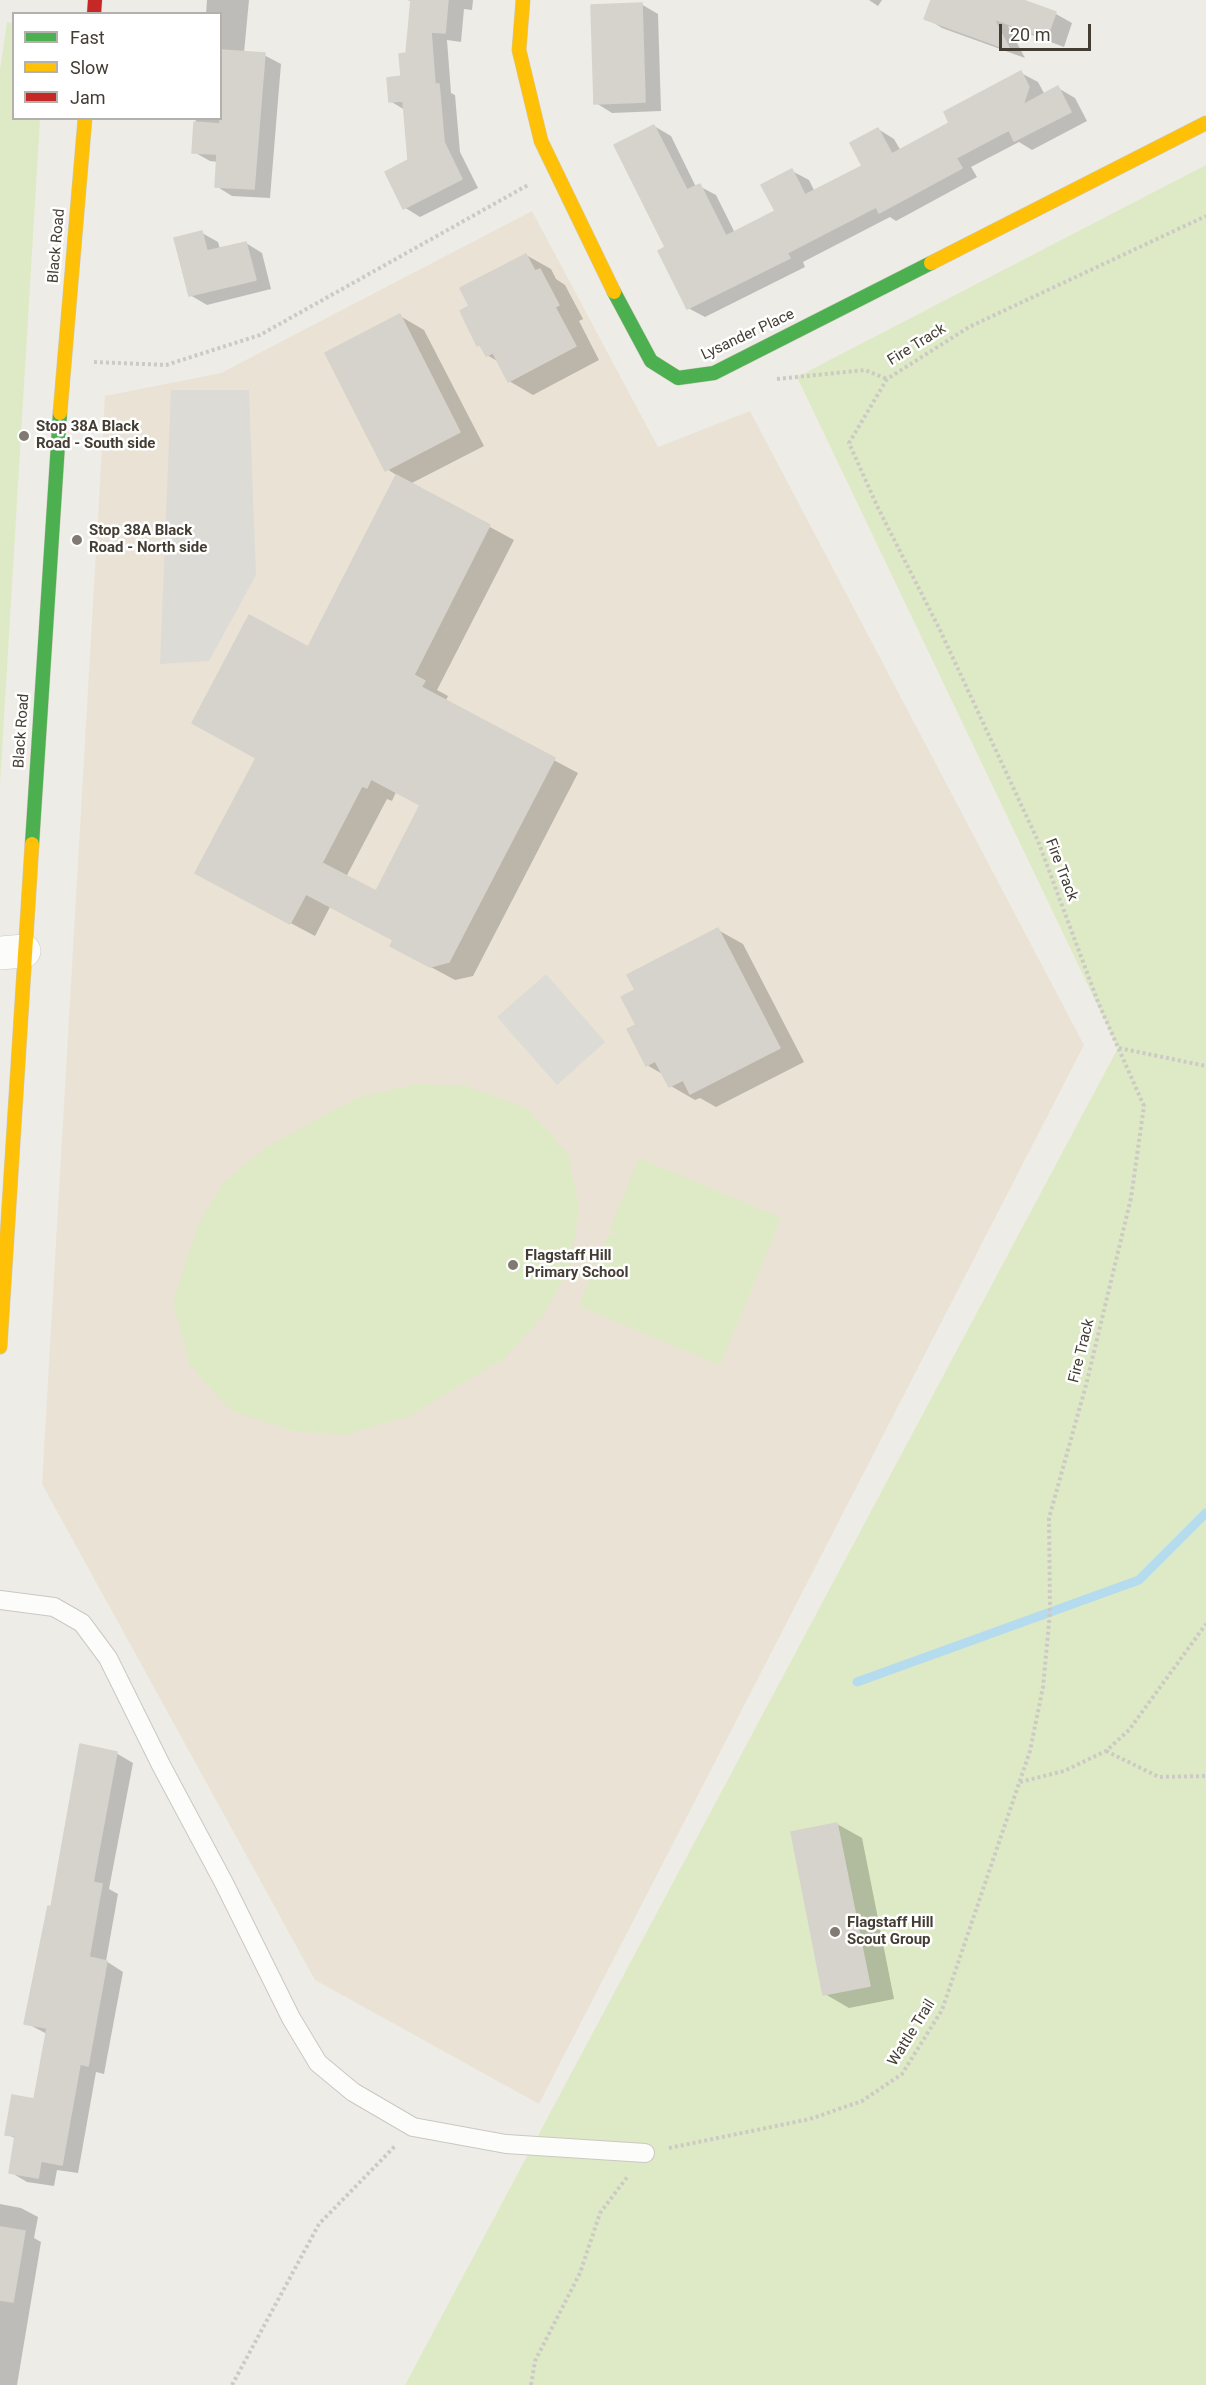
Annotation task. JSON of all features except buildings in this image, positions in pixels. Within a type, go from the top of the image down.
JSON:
[{"type":"main road","name":"Lysander Place","points":[[523,0],[519,50],[541,141],[599,263],[651,361],[678,378],[714,373],[1206,123]]},
{"type":"main road","name":"Black Road","points":[[0,1347],[12,952],[85,120]]},
{"type":"lane","points":[[0,1600],[54,1607],[82,1623],[108,1658],[160,1765],[224,1882],[291,2018],[318,2063],[353,2092],[413,2127],[506,2144],[645,2153]]},
{"type":"path","points":[[63,361],[166,365],[260,335],[555,170]]},
{"type":"path","name":"Fire Track","points":[[1030,1751],[1042,1687],[1050,1612],[1048,1518],[1086,1385],[1128,1209],[1144,1106],[1098,1002],[1038,841],[939,628],[878,508],[849,443],[887,379],[969,327],[1206,216]]},
{"type":"path","points":[[774,379],[865,370],[887,379]]},
{"type":"path","points":[[1118,1048],[1206,1066]]},
{"type":"path","points":[[1019,1782],[1064,1771],[1106,1751],[1129,1730],[1206,1624]]},
{"type":"path","name":"Wattle Trail","points":[[645,2153],[810,2119],[862,2102],[902,2074],[942,2010],[1030,1751]]},
{"type":"path","points":[[1106,1751],[1159,1777],[1206,1776]]},
{"type":"path","points":[[232,2385],[319,2224],[413,2127]]},
{"type":"path","points":[[531,2385],[535,2361],[580,2273],[600,2213],[645,2153]]},
{"type":"shaded area","name":"Flagstaff Hill Primary School","points":[[532,211],[658,447],[750,411],[1084,1045],[539,2104],[315,1980],[42,1484],[105,396],[221,373]]},
{"type":"shaded area","points":[[171,390],[249,390],[256,575],[209,661],[160,664]]},
{"type":"shaded area","points":[[546,974],[605,1042],[557,1085],[497,1017]]},
{"type":"green space","points":[[7,22],[12,23],[12,120],[40,120],[0,784],[0,70]]},
{"type":"green space","points":[[1206,165],[1206,2385],[405,2385],[1118,1048],[797,377]]},
{"type":"green space","points":[[416,1084],[467,1086],[527,1109],[568,1153],[579,1207],[571,1266],[544,1314],[505,1358],[408,1417],[343,1435],[294,1431],[231,1411],[190,1365],[173,1302],[198,1225],[223,1183],[265,1148],[356,1098]]},
{"type":"green space","points":[[639,1158],[781,1218],[720,1365],[579,1306],[609,1233],[619,1237],[609,1231]]},
{"type":"waterway","points":[[857,1682],[1139,1580],[1206,1513]]},
{"type":"traffic: fast","points":[[614,292],[651,361],[678,378],[714,373],[931,263]]},
{"type":"traffic: fast","points":[[32,844],[60,413]]},
{"type":"traffic: slow","points":[[523,0],[519,50],[541,141],[614,292]]},
{"type":"traffic: slow","points":[[60,413],[85,120]]},
{"type":"traffic: slow","points":[[931,263],[1206,123]]},
{"type":"traffic: slow","points":[[0,1347],[32,844]]},
{"type":"traffic: jam","points":[[94,12],[95,0]]},
{"type":"place","name":"Stop 38A Black Road - South side","points":[[24,436]]},
{"type":"place","name":"Stop 38A Black Road - North side","points":[[77,540]]},
{"type":"place","name":"Flagstaff Hill Primary School","points":[[513,1265]]},
{"type":"place","name":"Flagstaff Hill Scout Group","points":[[835,1932]]}]
